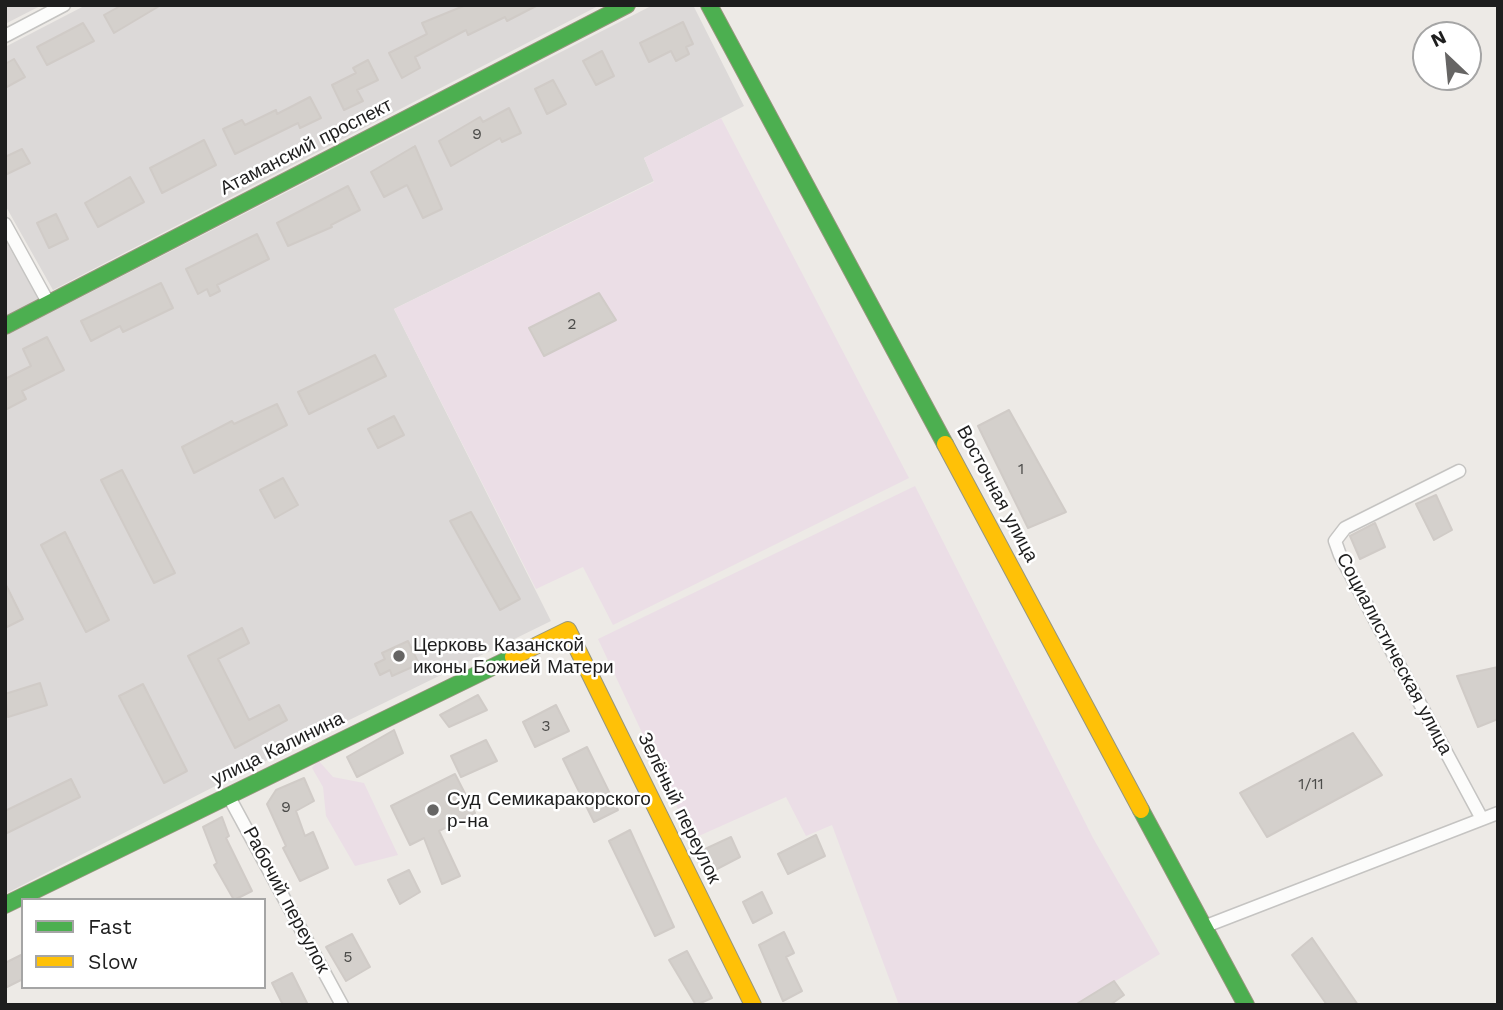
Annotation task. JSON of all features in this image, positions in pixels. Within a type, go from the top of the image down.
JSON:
[{"type":"street","points":[[5,36],[64,5]]},
{"type":"street","name":"Атаманский проспект","points":[[5,326],[627,5]]},
{"type":"street","name":"Восточная улица","points":[[709,5],[1206,926],[1246,1005]]},
{"type":"street","points":[[5,225],[49,304]]},
{"type":"street","name":"Социалистическая улица","points":[[1459,471],[1345,528],[1335,541],[1340,555],[1482,819]]},
{"type":"street","name":"улица Калинина","points":[[5,905],[568,630]]},
{"type":"street","name":"Зелёный переулок","points":[[568,630],[753,1005]]},
{"type":"street","name":"Рабочий переулок","points":[[229,797],[342,1005]]},
{"type":"street","points":[[1206,926],[1498,813]]},
{"type":"shaded area","points":[[5,5],[42,5],[5,24]]},
{"type":"shaded area","points":[[86,5],[600,5],[53,290],[5,205],[5,47]]},
{"type":"shaded area","points":[[653,5],[693,5],[744,106],[644,158],[654,181],[394,309],[551,621],[229,779],[5,894],[5,336]]},
{"type":"shaded area","points":[[721,118],[909,478],[613,625],[583,567],[536,589],[394,309],[654,182],[644,158]]},
{"type":"shaded area","points":[[5,240],[39,300],[5,317]]},
{"type":"shaded area","points":[[915,486],[1093,838],[1160,954],[1076,1005],[899,1005],[832,825],[806,836],[786,797],[692,839],[598,639]]},
{"type":"shaded area","points":[[318,760],[333,777],[364,783],[398,855],[355,866],[326,816],[323,787],[312,768]]},
{"type":"building","points":[[122,5],[161,5],[114,33],[104,15]]},
{"type":"building","points":[[466,5],[538,5],[507,21],[505,17],[468,35],[466,30],[415,57],[420,68],[402,78],[389,53],[427,34],[422,23]]},
{"type":"building","points":[[683,22],[693,44],[686,47],[689,54],[676,61],[671,51],[649,62],[640,43]]},
{"type":"building","points":[[83,23],[94,41],[47,65],[37,47]]},
{"type":"building","points":[[602,51],[614,76],[596,85],[583,61]]},
{"type":"building","points":[[14,59],[25,77],[5,88],[5,64]]},
{"type":"building","points":[[368,60],[378,80],[357,90],[363,101],[344,110],[332,85],[356,73],[353,68]]},
{"type":"building","points":[[553,80],[566,104],[547,114],[535,89]]},
{"type":"building","points":[[310,97],[321,118],[300,128],[298,123],[235,154],[223,129],[242,120],[245,125],[276,110],[277,114]]},
{"type":"building","points":[[509,108],[521,133],[502,142],[500,138],[451,166],[439,141],[480,117],[483,122]]},
{"type":"building","points":[[204,140],[216,165],[162,193],[150,168]]},
{"type":"building","points":[[415,146],[442,209],[423,218],[407,185],[384,197],[371,172]]},
{"type":"building","points":[[22,149],[30,163],[5,175],[5,157]]},
{"type":"building","points":[[130,177],[144,202],[98,227],[85,203]]},
{"type":"building","points":[[348,186],[360,210],[331,225],[332,227],[288,246],[277,223]]},
{"type":"building","points":[[56,214],[68,239],[49,248],[37,223]]},
{"type":"building","points":[[257,234],[269,259],[217,285],[220,291],[210,296],[207,289],[198,294],[186,269]]},
{"type":"building","points":[[161,283],[173,308],[123,332],[120,326],[91,341],[81,321]]},
{"type":"building","points":[[599,293],[616,320],[544,356],[529,328]]},
{"type":"building","points":[[47,337],[64,370],[22,391],[26,399],[5,410],[5,379],[31,366],[23,349]]},
{"type":"building","points":[[375,355],[386,376],[309,414],[298,392]]},
{"type":"building","points":[[277,404],[287,425],[194,473],[182,447],[232,421],[234,424]]},
{"type":"building","points":[[1009,410],[1066,512],[1028,528],[978,426]]},
{"type":"building","points":[[394,416],[404,435],[378,448],[368,429]]},
{"type":"building","points":[[122,470],[175,573],[154,583],[101,480]]},
{"type":"building","points":[[283,478],[298,505],[275,518],[260,490]]},
{"type":"building","points":[[1436,495],[1452,530],[1434,540],[1416,504]]},
{"type":"building","points":[[471,512],[520,599],[500,610],[450,521]]},
{"type":"building","points":[[1375,523],[1385,547],[1360,559],[1350,536]]},
{"type":"building","points":[[65,532],[109,620],[86,632],[41,545]]},
{"type":"building","points":[[5,583],[23,619],[5,628]]},
{"type":"building","points":[[242,628],[249,643],[218,659],[249,720],[279,705],[287,720],[235,748],[188,656]]},
{"type":"building","name":"Церковь Казанской иконы Божией Матери","points":[[408,641],[419,664],[392,676],[390,670],[380,675],[375,664],[385,659],[382,653]]},
{"type":"building","points":[[1498,667],[1498,719],[1478,727],[1457,676]]},
{"type":"building","points":[[40,683],[47,705],[8,717],[5,694]]},
{"type":"building","points":[[143,684],[187,771],[164,783],[119,696]]},
{"type":"building","points":[[478,695],[487,710],[449,727],[440,715]]},
{"type":"building","points":[[556,705],[569,731],[535,747],[523,722]]},
{"type":"building","points":[[394,730],[403,753],[357,777],[347,757]]},
{"type":"building","points":[[1353,733],[1382,775],[1267,837],[1240,793]]},
{"type":"building","points":[[486,740],[497,761],[461,777],[451,756]]},
{"type":"building","points":[[587,747],[618,810],[594,822],[563,759]]},
{"type":"building","name":"Суд Семикаракорского р-на","points":[[455,774],[475,813],[439,831],[460,876],[442,884],[424,838],[410,845],[391,806]]},
{"type":"building","points":[[304,778],[314,801],[296,811],[305,836],[313,832],[328,868],[300,881],[283,848],[286,846],[267,804],[276,790]]},
{"type":"building","points":[[71,779],[80,797],[5,834],[5,811]]},
{"type":"building","points":[[222,817],[229,836],[226,838],[252,891],[233,898],[214,865],[217,863],[203,827]]},
{"type":"building","points":[[630,830],[674,927],[655,936],[609,841]]},
{"type":"building","points":[[816,835],[825,856],[788,874],[778,854]]},
{"type":"building","points":[[731,837],[740,857],[715,870],[705,849]]},
{"type":"building","points":[[409,870],[420,892],[400,904],[388,880]]},
{"type":"building","points":[[762,892],[772,913],[753,923],[743,902]]},
{"type":"building","points":[[784,932],[794,953],[786,957],[802,991],[783,1001],[759,945]]},
{"type":"building","points":[[352,934],[370,967],[346,981],[326,947]]},
{"type":"building","points":[[1312,938],[1358,1005],[1327,1005],[1292,955]]},
{"type":"building","points":[[687,951],[712,998],[696,1005],[669,960]]},
{"type":"building","points":[[21,955],[21,980],[5,988],[5,963]]},
{"type":"building","points":[[292,973],[308,1005],[283,1005],[272,983]]},
{"type":"building","points":[[1114,981],[1124,995],[1110,1005],[1075,1005]]},
{"type":"traffic: fast","points":[[5,326],[627,5]]},
{"type":"traffic: fast","points":[[709,5],[945,444]]},
{"type":"traffic: fast","points":[[5,905],[513,657]]},
{"type":"traffic: fast","points":[[1141,810],[1246,1005]]},
{"type":"traffic: slow","points":[[945,444],[1141,810]]},
{"type":"traffic: slow","points":[[513,657],[568,630],[753,1005]]},
{"type":"place","name":"Церковь Казанской иконы Божией Матери","points":[[399,656]]},
{"type":"place","name":"Суд Семикаракорского р-на","points":[[433,810]]}]
